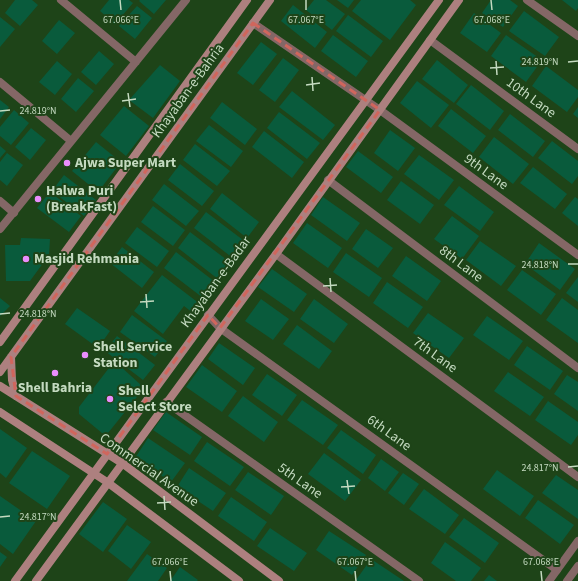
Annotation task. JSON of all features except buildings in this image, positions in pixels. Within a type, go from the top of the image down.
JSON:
[{"type":"main road","name":"Khayaban-e-Bahria","points":[[0,342],[247,0]]},
{"type":"main road","name":"Khayaban-e-Bahria","points":[[0,372],[270,0]]},
{"type":"main road","name":"Khayaban-e-Badar","points":[[15,581],[439,0]]},
{"type":"main road","points":[[36,581],[220,328],[276,254],[459,0]]},
{"type":"main road","points":[[11,357],[12,380],[16,396]]},
{"type":"main road","name":"Commercial Avenue","points":[[0,386],[122,463],[279,581]]},
{"type":"main road","points":[[0,412],[107,482],[239,581]]},
{"type":"street","points":[[61,0],[136,62]]},
{"type":"street","points":[[0,229],[186,0]]},
{"type":"street","points":[[527,0],[578,36]]},
{"type":"street","name":"9th Lane","points":[[254,23],[380,110],[578,255]]},
{"type":"street","name":"10th Lane","points":[[430,40],[578,149]]},
{"type":"street","points":[[0,82],[71,141]]},
{"type":"street","name":"8th Lane","points":[[328,180],[578,368]]},
{"type":"street","points":[[0,201],[14,213]]},
{"type":"street","name":"7th Lane","points":[[276,254],[578,477]]},
{"type":"street","name":"6th Lane","points":[[208,316],[220,328],[557,570]]},
{"type":"street","name":"5th Lane","points":[[166,402],[419,581]]},
{"type":"street","points":[[549,581],[578,541]]},
{"type":"street","points":[[567,581],[578,566]]},
{"type":"highlighted area","points":[[253,23],[380,110],[276,254],[220,328],[208,315],[107,454],[16,396],[11,357]]},
{"type":"place","name":"Ajwa Super Mart","points":[[67,163]]},
{"type":"place","name":"Halwa Puri (BreakFast)","points":[[38,199]]},
{"type":"place","name":"Masjid Rehmania","points":[[26,259]]},
{"type":"place","name":"Shell Service Station","points":[[85,355]]},
{"type":"place","name":"Shell Bahria","points":[[55,373]]},
{"type":"place","name":"Shell Select Store","points":[[110,399]]}]
